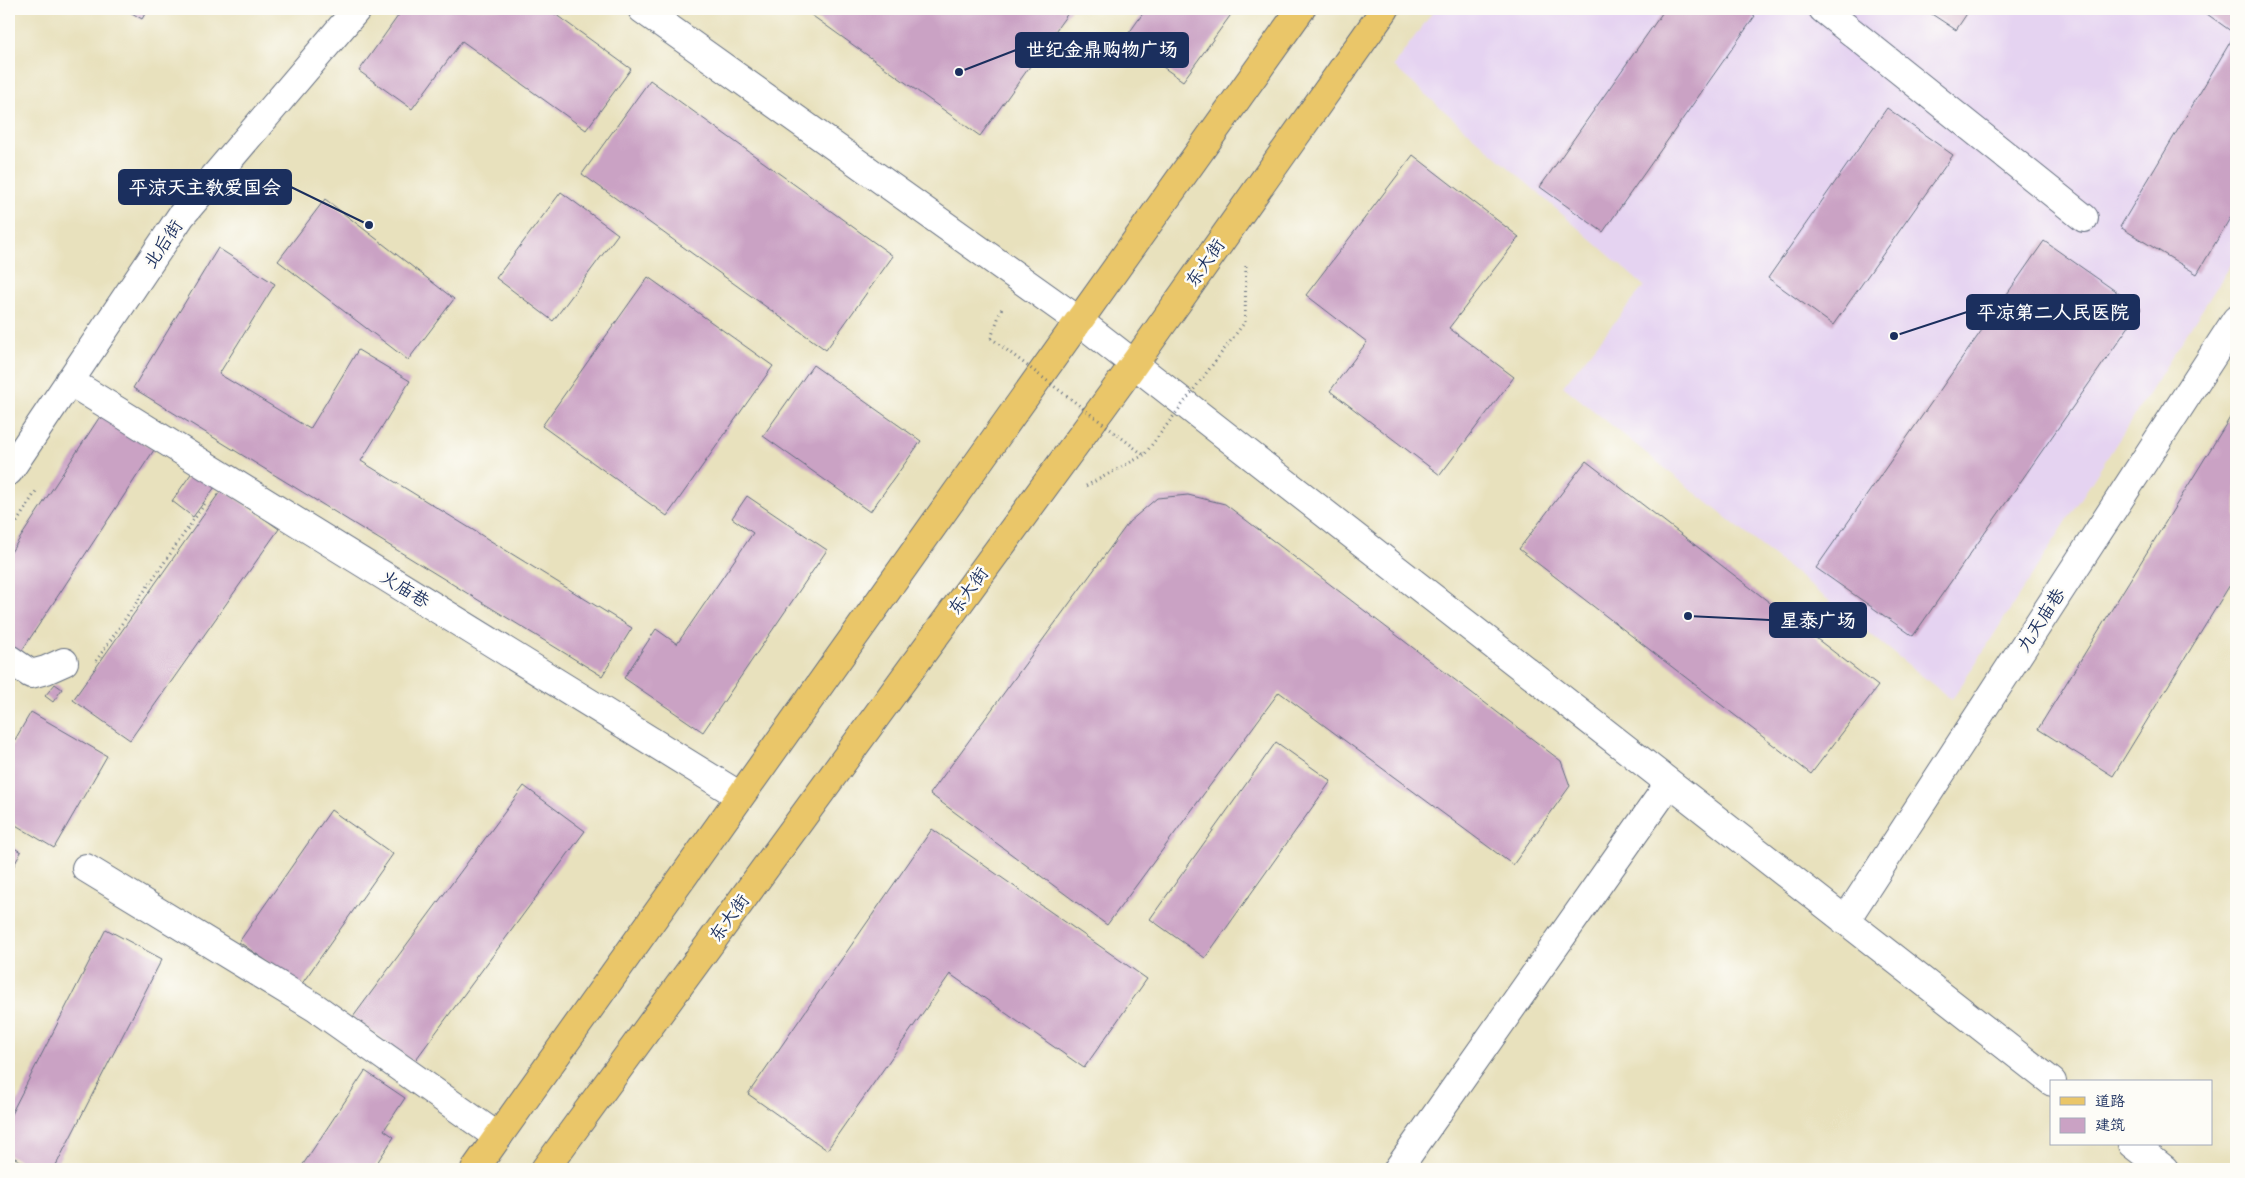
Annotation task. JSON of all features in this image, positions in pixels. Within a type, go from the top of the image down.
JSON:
[{"type":"main road","points":[[475,1169],[1301,9]]},
{"type":"main road","name":"东大街","points":[[545,1169],[1134,364],[1385,9]]},
{"type":"street","name":"北后街","points":[[9,471],[181,216],[357,9]]},
{"type":"street","points":[[642,9],[1079,321],[2050,1080]]},
{"type":"street","points":[[1823,9],[2084,218]]},
{"type":"street","name":"九天庙巷","points":[[1845,921],[2236,320]]},
{"type":"street","name":"火庙巷","points":[[70,382],[740,796]]},
{"type":"street","points":[[9,659],[31,674],[64,662]]},
{"type":"street","points":[[1398,1169],[1669,784]]},
{"type":"street","points":[[86,868],[316,1008],[498,1137]]},
{"type":"street","points":[[2135,1146],[2164,1169]]},
{"type":"path","points":[[991,338],[1144,454],[1246,322]]},
{"type":"path","points":[[91,668],[224,477]]},
{"type":"shaded area","points":[[1435,9],[2236,9],[2236,257],[1952,700],[1563,386],[1644,286],[1393,66]]},
{"type":"building","points":[[125,9],[148,9],[142,19]]},
{"type":"building","points":[[403,9],[548,9],[631,69],[586,130],[462,41],[412,109],[359,71]]},
{"type":"building","points":[[803,9],[1071,9],[980,136]]},
{"type":"building","points":[[1146,9],[1235,9],[1183,81],[1124,40]]},
{"type":"building","points":[[1665,9],[1745,9],[1755,16],[1603,232],[1540,187]]},
{"type":"building","points":[[1924,9],[1970,9],[1956,30]]},
{"type":"building","points":[[2200,9],[2236,9],[2236,208],[2197,274],[2120,227],[2235,34]]},
{"type":"building","points":[[650,80],[893,256],[826,350],[582,174]]},
{"type":"building","points":[[1887,108],[1953,155],[1833,325],[1768,278]]},
{"type":"building","points":[[1413,155],[1519,237],[1449,328],[1514,377],[1440,475],[1330,391],[1367,342],[1306,295]]},
{"type":"building","points":[[561,192],[618,234],[553,321],[496,278]]},
{"type":"building","points":[[325,199],[454,299],[408,360],[278,261]]},
{"type":"building","points":[[2044,241],[2141,309],[1913,636],[1816,568]]},
{"type":"building","points":[[218,248],[275,284],[219,374],[310,429],[358,350],[410,381],[361,461],[632,628],[602,676],[133,388]]},
{"type":"building","points":[[648,277],[773,366],[667,516],[542,426]]},
{"type":"building","points":[[813,365],[921,441],[870,512],[763,436]]},
{"type":"building","points":[[101,415],[154,450],[17,658],[9,653],[9,555]]},
{"type":"building","points":[[2231,416],[2236,419],[2236,575],[2113,776],[2038,729]]},
{"type":"building","points":[[1586,461],[1878,686],[1811,774],[1519,549]]},
{"type":"building","points":[[193,471],[215,487],[193,517],[172,501]]},
{"type":"building","points":[[222,489],[279,529],[130,740],[73,700]]},
{"type":"building","points":[[1188,495],[1225,504],[1561,761],[1570,786],[1513,865],[1279,692],[1107,925],[930,794],[1129,522],[1157,498]]},
{"type":"building","points":[[747,496],[827,550],[703,732],[624,678],[656,629],[677,644],[753,533],[732,518]]},
{"type":"building","points":[[55,684],[62,689],[53,702],[45,696]]},
{"type":"building","points":[[31,712],[107,756],[54,848],[9,821],[9,750]]},
{"type":"building","points":[[1276,742],[1331,781],[1205,958],[1150,919]]},
{"type":"building","points":[[524,786],[585,831],[414,1062],[353,1017]]},
{"type":"building","points":[[331,810],[393,854],[301,985],[239,942]]},
{"type":"building","points":[[932,829],[1147,979],[1084,1068],[950,974],[827,1150],[748,1094]]},
{"type":"building","points":[[9,845],[21,852],[9,875]]},
{"type":"building","points":[[106,929],[162,959],[54,1169],[36,1169],[9,1155],[9,1118]]},
{"type":"building","points":[[365,1071],[405,1098],[384,1130],[394,1137],[373,1169],[300,1169]]},
{"type":"place","name":"世纪金鼎购物广场","points":[[959,72]]},
{"type":"place","name":"平涼天主教爱国会","points":[[369,225]]},
{"type":"place","name":"平凉第二人民医院","points":[[1894,336]]},
{"type":"place","name":"星泰广场","points":[[1688,616]]}]
